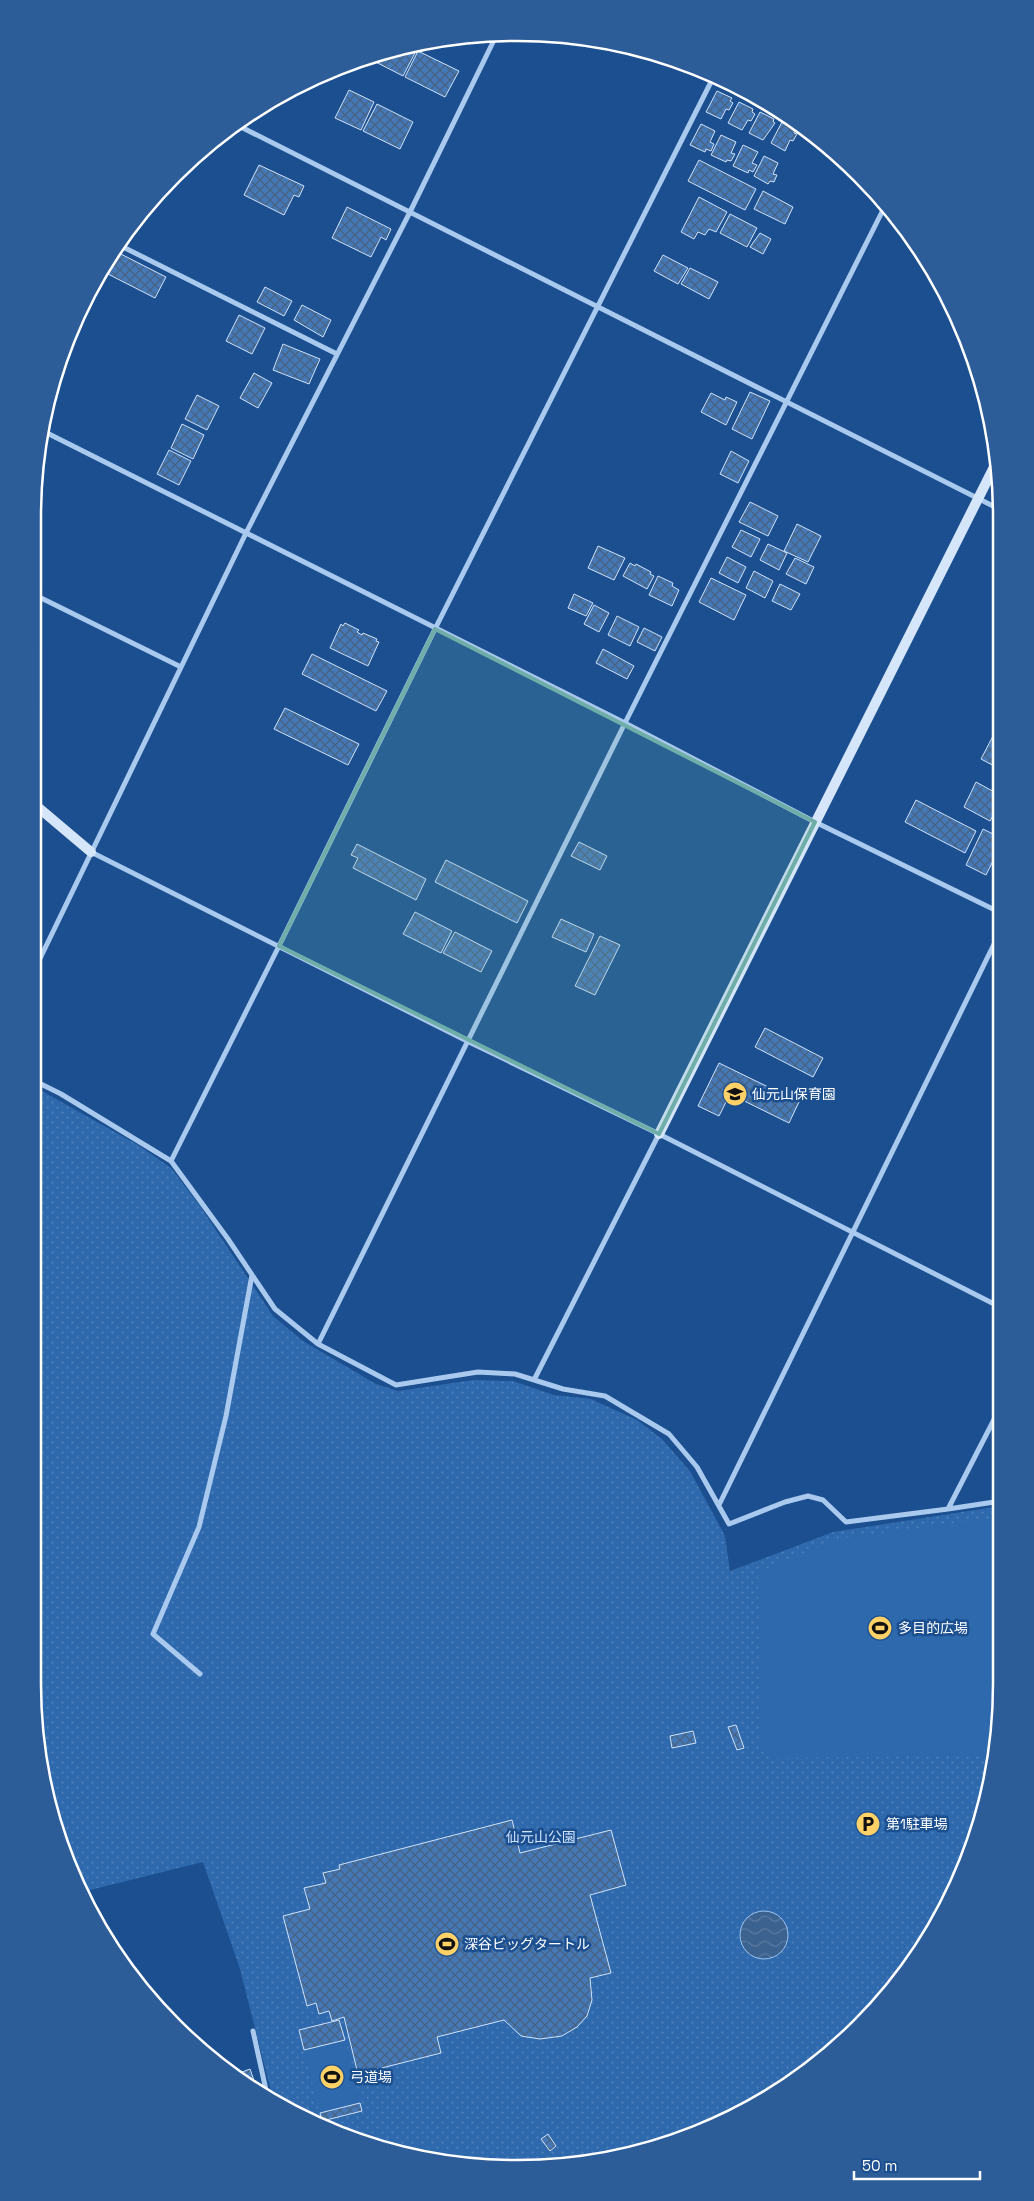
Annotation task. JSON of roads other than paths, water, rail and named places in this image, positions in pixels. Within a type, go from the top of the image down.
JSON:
[{"type":"street","points":[[41,955],[246,533],[410,212],[493,42]]},
{"type":"street","points":[[171,1161],[435,629],[711,82]]},
{"type":"street","points":[[243,128],[993,505]]},
{"type":"street","points":[[318,1344],[625,723],[882,212]]},
{"type":"street","points":[[125,248],[337,354]]},
{"type":"street","points":[[48,434],[625,723],[815,822],[993,909]]},
{"type":"street","points":[[534,1380],[991,474]]},
{"type":"street","points":[[41,598],[181,666]]},
{"type":"street","points":[[41,810],[91,852],[467,1041],[659,1134],[993,1303]]},
{"type":"street","points":[[719,1505],[993,946]]},
{"type":"street","points":[[41,1084],[61,1094],[171,1161],[275,1309],[318,1344],[396,1385],[478,1372],[515,1374],[563,1388],[605,1396],[669,1434],[697,1467],[729,1524],[785,1502],[808,1496],[823,1500],[846,1522],[993,1502]]},
{"type":"street","points":[[200,1674],[153,1634],[200,1527],[226,1416],[252,1276]]},
{"type":"street","points":[[948,1509],[993,1420]]},
{"type":"street","points":[[253,2031],[266,2088]]},
{"type":"water","points":[[759,1911],[769,1911],[781,1918],[788,1930],[788,1940],[781,1952],[769,1959],[759,1959],[751,1955],[744,1948],[740,1940],[740,1930],[744,1922],[751,1915]]},
{"type":"place","name":"仙元山保育園","points":[[735,1094]]},
{"type":"place","name":"多目的広場","points":[[880,1628]]},
{"type":"place","name":"第1駐車場","points":[[868,1824]]},
{"type":"place","name":"深谷ビッグタートル","points":[[447,1944]]},
{"type":"place","name":"弓道場","points":[[332,2077]]},
{"type":"park label","name":"仙元山公園","points":[[541,1837]]}]
